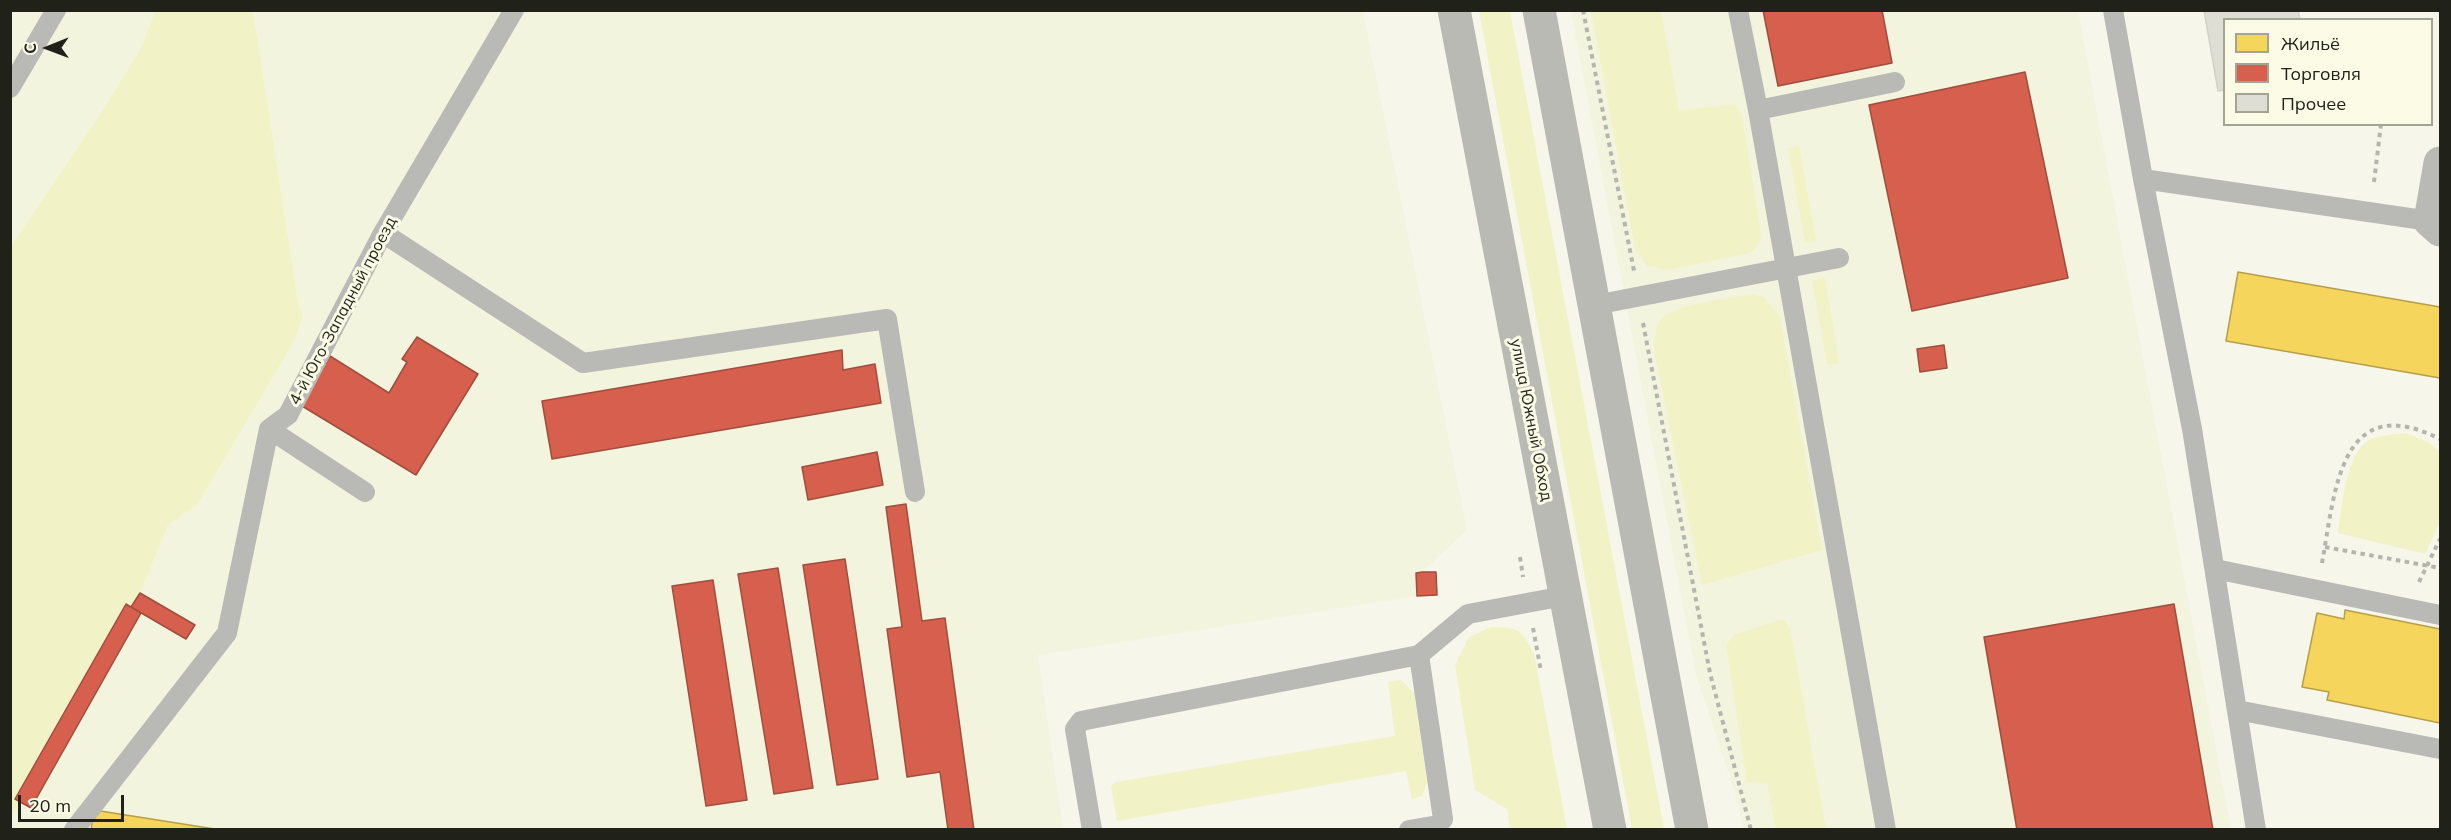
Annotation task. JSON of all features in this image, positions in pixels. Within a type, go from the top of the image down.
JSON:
[{"type":"main road","name":"улица Южный Обход","points":[[1454,10],[1610,830]]},
{"type":"main road","points":[[1539,10],[1692,830]]},
{"type":"street","points":[[2435,225],[2440,163]]},
{"type":"lane","points":[[10,88],[57,10]]},
{"type":"lane","name":"4-й Юго-Западный проезд","points":[[269,429],[288,415],[383,233],[514,10]]},
{"type":"lane","points":[[1738,10],[1758,110],[1886,830]]},
{"type":"lane","points":[[2113,10],[2143,179],[2192,429],[2256,830]]},
{"type":"lane","points":[[1758,110],[1894,82]]},
{"type":"lane","points":[[2143,179],[2435,225]]},
{"type":"lane","points":[[383,233],[583,363],[887,319],[915,492]]},
{"type":"lane","points":[[1595,304],[1839,258]]},
{"type":"lane","points":[[74,830],[227,633],[269,429],[365,492]]},
{"type":"lane","points":[[2215,569],[2440,615]]},
{"type":"lane","points":[[1092,830],[1075,729],[1081,721],[1419,655],[1468,615],[1564,596]]},
{"type":"lane","points":[[1409,830],[1438,825],[1443,819],[1419,655]]},
{"type":"lane","points":[[2237,710],[2440,749]]},
{"type":"path","points":[[1583,10],[1710,673],[1751,830]]},
{"type":"path","points":[[2373,183],[2381,126]]},
{"type":"path","points":[[2317,590],[2340,472],[2348,452],[2361,437],[2375,429],[2395,425],[2421,429],[2440,439]]},
{"type":"path","points":[[2406,608],[2440,540]]},
{"type":"path","points":[[2325,547],[2440,568]]},
{"type":"shaded area","points":[[11,11],[155,11],[141,48],[101,113],[11,246]]},
{"type":"shaded area","points":[[253,11],[1363,11],[1467,530],[1422,572],[1416,573],[1417,596],[1038,655],[1063,829],[11,830],[11,819],[20,802],[15,799],[126,604],[131,607],[140,593],[168,525],[197,505],[295,340],[303,314],[299,309]]},
{"type":"shaded area","points":[[1571,11],[2078,11],[2231,829],[1743,829],[1738,802],[1696,675]]},
{"type":"green space","points":[[155,11],[253,11],[299,309],[303,314],[295,340],[197,505],[168,525],[140,593],[131,607],[126,605],[15,799],[20,802],[11,819],[11,246],[101,113],[141,48]]},
{"type":"green space","points":[[1479,11],[1510,11],[1664,829],[1632,829]]},
{"type":"green space","points":[[1591,11],[1661,11],[1679,111],[1734,104],[1742,114],[1761,235],[1758,246],[1750,253],[1668,270],[1647,266],[1635,249]]},
{"type":"green space","points":[[1799,146],[1816,241],[1805,243],[1788,148]]},
{"type":"green space","points":[[1825,278],[1839,363],[1827,365],[1812,280]]},
{"type":"green space","points":[[1752,294],[1764,297],[1780,317],[1822,550],[1702,585],[1654,350],[1656,332],[1659,322],[1665,316],[1687,306]]},
{"type":"green space","points":[[2406,433],[2428,442],[2440,452],[2440,522],[2425,554],[2338,533],[2349,472],[2359,450],[2374,438]]},
{"type":"green space","points":[[1782,619],[1790,628],[1826,829],[1776,829],[1767,783],[1747,782],[1726,645],[1735,634]]},
{"type":"green space","points":[[1491,627],[1518,631],[1534,653],[1567,829],[1510,829],[1507,809],[1475,790],[1455,665],[1469,637]]},
{"type":"green space","points":[[1401,680],[1414,693],[1427,782],[1422,796],[1412,799],[1406,771],[1117,821],[1111,786],[1116,782],[1395,736],[1388,682]]},
{"type":"building: Жильё","points":[[2238,272],[2440,307],[2440,378],[2226,341]]},
{"type":"building: Жильё","points":[[2345,610],[2440,629],[2440,723],[2327,700],[2329,692],[2302,687],[2317,613],[2344,619]]},
{"type":"building: Жильё","points":[[94,810],[221,830],[91,830]]},
{"type":"building: Торговля","points":[[1763,10],[1882,10],[1892,63],[1778,86]]},
{"type":"building: Торговля","points":[[2025,72],[2068,278],[1912,311],[1869,105]]},
{"type":"building: Торговля","points":[[417,337],[478,374],[416,475],[302,406],[330,356],[389,393],[407,362],[402,359]]},
{"type":"building: Торговля","points":[[1944,345],[1947,368],[1920,372],[1917,349]]},
{"type":"building: Торговля","points":[[842,350],[843,370],[875,364],[881,403],[552,459],[542,401]]},
{"type":"building: Торговля","points":[[877,452],[883,485],[808,500],[802,467]]},
{"type":"building: Торговля","points":[[906,504],[922,621],[945,618],[974,830],[948,830],[940,772],[907,777],[887,629],[902,627],[886,507]]},
{"type":"building: Торговля","points":[[845,559],[878,779],[837,785],[803,565]]},
{"type":"building: Торговля","points":[[778,568],[813,788],[774,794],[738,574]]},
{"type":"building: Торговля","points":[[1436,572],[1437,595],[1417,596],[1416,573]]},
{"type":"building: Торговля","points":[[713,580],[747,800],[706,806],[672,586]]},
{"type":"building: Торговля","points":[[140,593],[195,625],[186,639],[131,607]]},
{"type":"building: Торговля","points":[[126,604],[141,613],[31,808],[15,799]]},
{"type":"building: Торговля","points":[[2174,604],[2213,830],[2017,830],[1984,637]]},
{"type":"building: Прочее","points":[[2204,10],[2298,10],[2300,18],[2223,18],[2223,90],[2218,91]]}]
